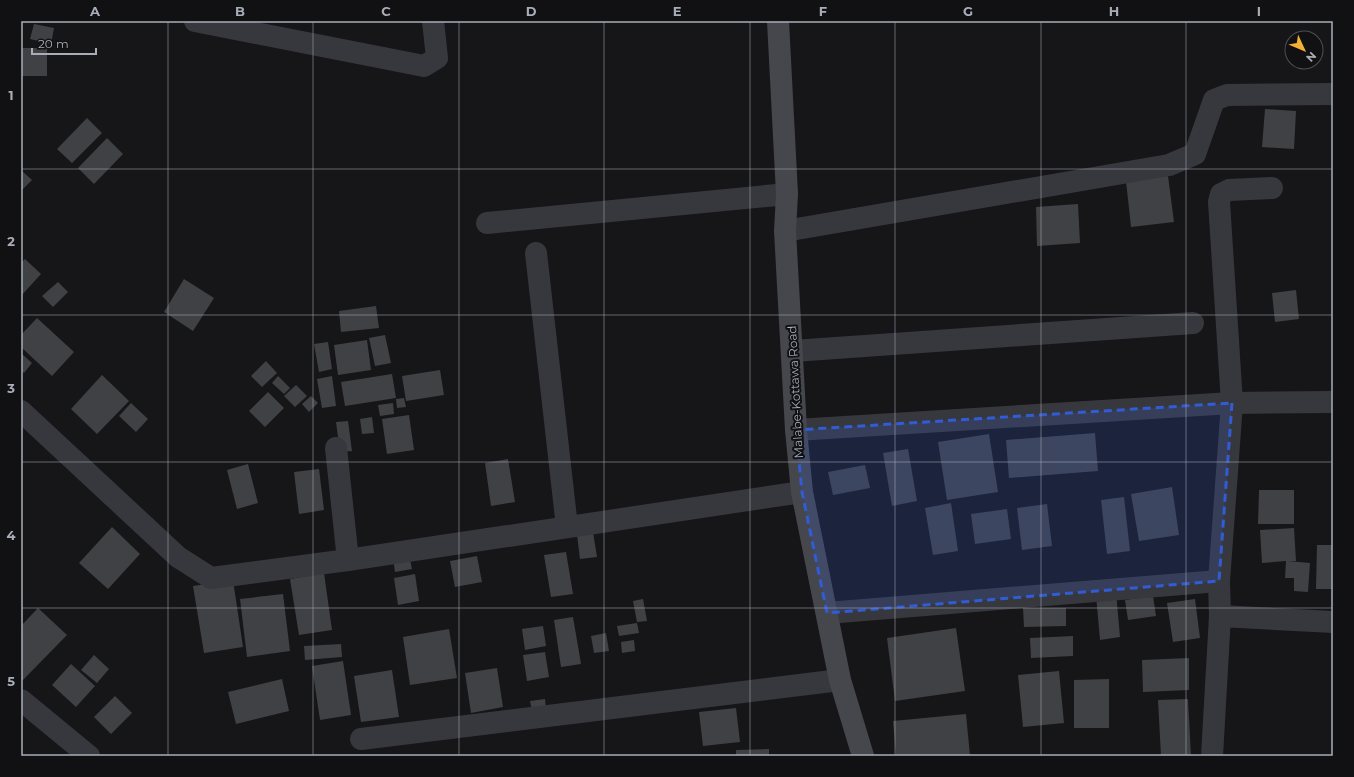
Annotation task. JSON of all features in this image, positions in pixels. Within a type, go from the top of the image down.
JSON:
[{"type":"main road","name":"Malabe-Kottawa Road","points":[[778,21],[787,194],[785,231],[793,351],[796,430],[802,492],[840,680],[863,756]]},
{"type":"street","points":[[195,21],[424,66],[436,58],[433,21]]},
{"type":"street","points":[[785,231],[1168,165],[1195,154],[1214,100],[1227,95],[1333,94]]},
{"type":"street","points":[[1212,756],[1220,616],[1219,581],[1232,403],[1219,202],[1221,194],[1228,190],[1272,188]]},
{"type":"street","points":[[487,223],[787,194]]},
{"type":"street","points":[[536,253],[567,527]]},
{"type":"street","points":[[793,351],[1193,323]]},
{"type":"street","points":[[796,430],[1232,403],[1333,402]]},
{"type":"street","points":[[21,411],[178,557],[211,578],[348,560],[802,492]]},
{"type":"street","points":[[336,448],[348,560]]},
{"type":"street","points":[[827,613],[1219,581]]},
{"type":"street","points":[[1220,616],[1333,622]]},
{"type":"street","points":[[361,739],[840,680]]},
{"type":"street","points":[[21,700],[89,756]]},
{"type":"highlighted area","points":[[1232,403],[1219,581],[827,613],[802,492],[796,430]]},
{"type":"building","points":[[34,24],[54,28],[51,44],[30,39]]},
{"type":"building","points":[[21,48],[47,48],[47,76],[21,76]]},
{"type":"building","points":[[1265,109],[1296,111],[1294,149],[1262,147]]},
{"type":"building","points":[[87,118],[102,133],[72,163],[57,149]]},
{"type":"building","points":[[107,138],[123,154],[94,184],[78,168]]},
{"type":"building","points":[[21,170],[32,180],[21,191]]},
{"type":"building","points":[[1168,176],[1174,222],[1131,227],[1126,181]]},
{"type":"building","points":[[1078,204],[1080,243],[1037,246],[1036,207]]},
{"type":"building","points":[[25,259],[41,274],[21,296],[21,263]]},
{"type":"building","points":[[184,279],[214,298],[193,331],[164,312]]},
{"type":"building","points":[[58,282],[68,292],[53,307],[42,296]]},
{"type":"building","points":[[1296,290],[1299,319],[1275,322],[1272,293]]},
{"type":"building","points":[[376,306],[379,328],[341,332],[339,311]]},
{"type":"building","points":[[37,318],[74,352],[52,376],[21,347],[21,335]]},
{"type":"building","points":[[385,335],[391,363],[375,366],[369,338]]},
{"type":"building","points":[[367,340],[371,370],[338,375],[334,345]]},
{"type":"building","points":[[328,342],[332,369],[319,372],[314,344]]},
{"type":"building","points":[[21,353],[32,363],[24,373],[21,370]]},
{"type":"building","points":[[266,361],[277,373],[262,387],[251,376]]},
{"type":"building","points":[[440,370],[444,395],[406,401],[402,376]]},
{"type":"building","points":[[392,374],[396,398],[345,406],[341,382]]},
{"type":"building","points":[[102,375],[129,401],[97,434],[71,409]]},
{"type":"building","points":[[278,376],[290,388],[284,394],[272,383]]},
{"type":"building","points":[[332,376],[336,406],[322,408],[317,379]]},
{"type":"building","points":[[296,385],[307,396],[295,407],[284,396]]},
{"type":"building","points":[[268,392],[284,408],[265,427],[249,411]]},
{"type":"building","points":[[311,396],[318,403],[309,412],[302,404]]},
{"type":"building","points":[[404,398],[406,407],[397,408],[396,399]]},
{"type":"building","points":[[131,403],[148,419],[136,432],[119,416]]},
{"type":"building","points":[[393,403],[394,414],[380,416],[378,405]]},
{"type":"building","points":[[409,415],[414,450],[387,454],[382,419]]},
{"type":"building","points":[[372,417],[374,433],[362,434],[360,419]]},
{"type":"building","points":[[348,421],[352,451],[340,452],[336,422]]},
{"type":"building","points":[[1095,433],[1098,471],[1009,478],[1006,440]]},
{"type":"building","points":[[989,434],[998,492],[947,500],[938,442]]},
{"type":"building","points":[[908,449],[917,501],[892,506],[883,453]]},
{"type":"building","points":[[508,459],[515,502],[491,506],[485,463]]},
{"type":"building","points":[[248,464],[258,503],[237,509],[227,470]]},
{"type":"building","points":[[865,465],[870,488],[833,495],[828,472]]},
{"type":"building","points":[[319,469],[324,510],[299,514],[294,472]]},
{"type":"building","points":[[1172,487],[1179,535],[1139,541],[1131,494]]},
{"type":"building","points":[[1259,490],[1294,490],[1294,524],[1258,524]]},
{"type":"building","points":[[1124,497],[1130,551],[1107,554],[1101,500]]},
{"type":"building","points":[[951,503],[958,551],[933,555],[925,508]]},
{"type":"building","points":[[1047,504],[1052,546],[1022,550],[1017,508]]},
{"type":"building","points":[[1007,509],[1011,539],[975,544],[971,514]]},
{"type":"building","points":[[112,527],[140,554],[108,589],[79,563]]},
{"type":"building","points":[[1294,528],[1296,561],[1288,561],[1310,563],[1308,592],[1294,591],[1294,578],[1285,578],[1286,561],[1262,563],[1260,530]]},
{"type":"building","points":[[593,532],[597,557],[580,559],[577,535]]},
{"type":"building","points":[[1317,545],[1333,545],[1333,589],[1316,589]]},
{"type":"building","points":[[566,552],[573,594],[551,597],[544,555]]},
{"type":"building","points":[[409,555],[412,569],[395,572],[393,558]]},
{"type":"building","points":[[477,556],[482,582],[455,587],[450,561]]},
{"type":"building","points":[[324,573],[332,630],[299,635],[290,579]]},
{"type":"building","points":[[415,574],[419,601],[398,605],[394,578]]},
{"type":"building","points":[[233,580],[243,647],[204,653],[193,586]]},
{"type":"building","points":[[1116,592],[1120,637],[1100,640],[1096,595]]},
{"type":"building","points":[[283,594],[290,651],[247,657],[240,599]]},
{"type":"building","points":[[1153,596],[1156,616],[1128,620],[1125,600]]},
{"type":"building","points":[[643,599],[647,621],[637,622],[633,601]]},
{"type":"building","points":[[1195,599],[1200,638],[1173,642],[1167,603]]},
{"type":"building","points":[[38,608],[67,635],[22,681],[21,626]]},
{"type":"building","points":[[1023,608],[1066,608],[1066,626],[1024,627]]},
{"type":"building","points":[[573,617],[581,664],[561,667],[554,620]]},
{"type":"building","points":[[637,623],[639,633],[619,636],[617,626]]},
{"type":"building","points":[[543,626],[546,646],[525,650],[522,629]]},
{"type":"building","points":[[956,628],[965,691],[895,701],[887,638]]},
{"type":"building","points":[[449,629],[457,678],[410,685],[403,637]]},
{"type":"building","points":[[606,633],[609,651],[594,653],[591,636]]},
{"type":"building","points":[[1073,636],[1073,656],[1031,658],[1030,638]]},
{"type":"building","points":[[634,640],[635,651],[622,653],[621,642]]},
{"type":"building","points":[[341,644],[342,657],[305,660],[304,646]]},
{"type":"building","points":[[545,652],[549,677],[527,681],[523,655]]},
{"type":"building","points":[[94,655],[109,669],[97,683],[81,670]]},
{"type":"building","points":[[1189,658],[1189,690],[1143,692],[1142,660]]},
{"type":"building","points":[[343,661],[351,715],[320,720],[312,666]]},
{"type":"building","points":[[71,664],[95,686],[76,707],[52,685]]},
{"type":"building","points":[[497,668],[503,707],[471,713],[465,673]]},
{"type":"building","points":[[392,670],[399,717],[361,722],[354,676]]},
{"type":"building","points":[[1059,671],[1064,723],[1023,727],[1018,675]]},
{"type":"building","points":[[282,679],[289,711],[236,724],[228,692]]},
{"type":"building","points":[[1109,679],[1109,728],[1074,728],[1074,680]]},
{"type":"building","points":[[115,696],[132,713],[111,734],[94,717]]},
{"type":"building","points":[[545,699],[546,709],[532,711],[530,701]]},
{"type":"building","points":[[1188,699],[1191,756],[1161,756],[1158,700]]},
{"type":"building","points":[[736,708],[740,742],[703,746],[699,712]]},
{"type":"building","points":[[966,714],[970,756],[896,756],[893,721]]},
{"type":"building","points":[[769,749],[769,756],[736,756],[736,750]]}]
